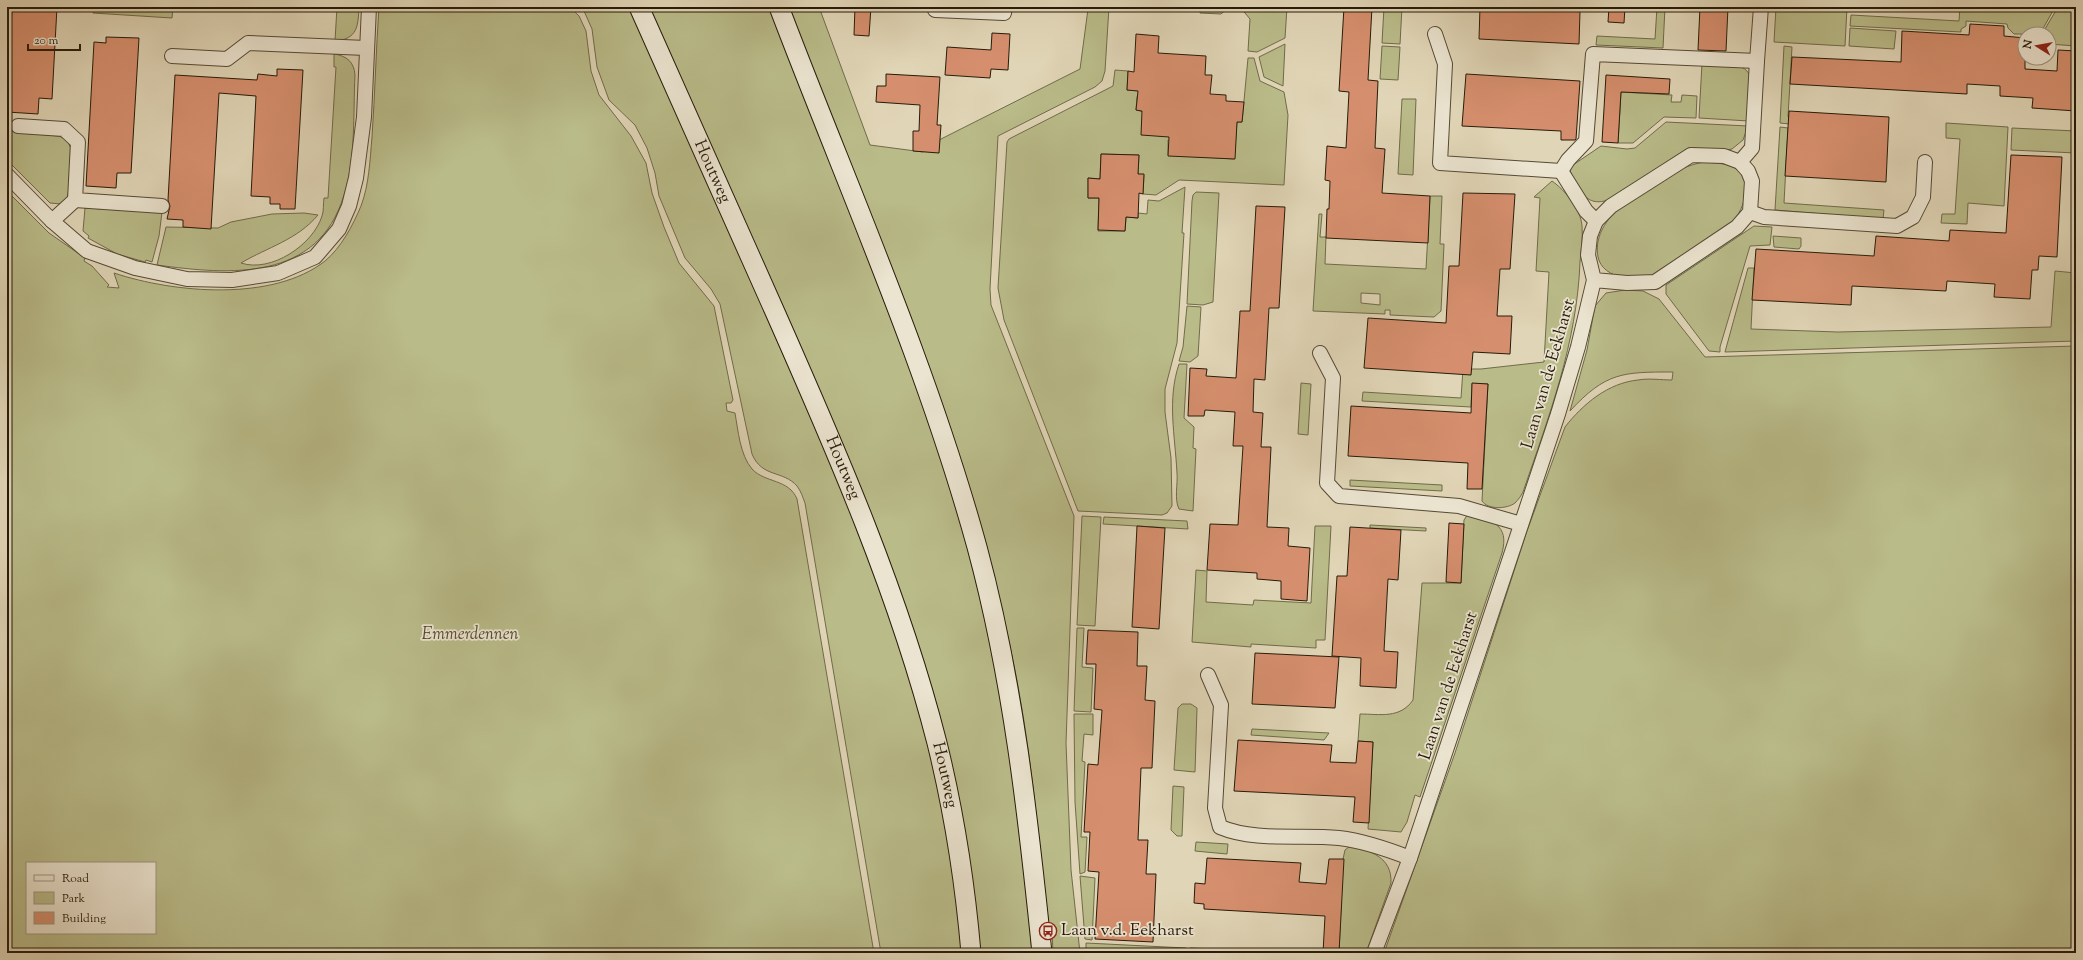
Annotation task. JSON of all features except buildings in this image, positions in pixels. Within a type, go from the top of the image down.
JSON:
[{"type":"street","points":[[7,175],[52,221],[87,251],[135,268],[187,279],[232,280],[278,273],[315,257],[339,229],[349,206],[356,178],[364,117],[369,7]]},
{"type":"street","name":"Houtweg","points":[[639,7],[795,358],[869,533],[887,581],[937,744],[957,838],[971,953]]},
{"type":"street","points":[[779,7],[910,343],[947,449],[977,548],[999,640],[1015,720],[1027,803],[1042,953]]},
{"type":"street","points":[[935,7],[935,10],[1004,13],[1005,7]]},
{"type":"street","points":[[1594,280],[1627,284],[1655,282],[1737,227],[1750,212],[1752,181],[1748,171],[1740,162],[1752,148],[1760,7]]},
{"type":"street","points":[[1435,34],[1445,64],[1440,163],[1561,171]]},
{"type":"street","points":[[172,56],[227,59],[248,43],[366,48]]},
{"type":"street","points":[[1561,171],[1568,160],[1586,141],[1593,54],[1757,61]]},
{"type":"street","points":[[18,126],[64,129],[78,142],[75,200],[52,221]]},
{"type":"street","name":"Laan van de Eekharst","points":[[1374,953],[1410,858],[1578,347],[1594,280],[1588,255],[1590,236],[1596,221],[1611,206],[1691,155],[1724,156],[1740,162]]},
{"type":"street","points":[[1750,212],[1764,217],[1897,226],[1913,217],[1924,197],[1925,162]]},
{"type":"street","points":[[1561,171],[1586,211],[1596,221]]},
{"type":"street","points":[[75,200],[162,206]]},
{"type":"street","points":[[1320,353],[1333,378],[1327,483],[1339,496],[1459,506],[1521,524]]},
{"type":"street","points":[[1208,675],[1221,705],[1215,808],[1220,827],[1236,834],[1339,838],[1373,844],[1410,858]]},
{"type":"green space","points":[[94,7],[173,7],[172,18],[93,13]]},
{"type":"green space","points":[[337,7],[359,7],[357,26],[355,30],[348,38],[335,41]]},
{"type":"green space","name":"Emmerdennen","points":[[379,7],[570,7],[579,16],[586,31],[591,71],[599,95],[631,136],[646,163],[652,193],[679,263],[714,306],[733,400],[731,403],[726,403],[727,411],[735,413],[740,442],[745,457],[752,469],[763,477],[783,484],[797,499],[874,953],[7,953],[7,191],[49,233],[85,258],[84,261],[92,266],[109,285],[107,287],[119,288],[114,273],[138,280],[193,289],[222,290],[251,288],[279,283],[303,274],[325,261],[336,250],[350,228],[364,198],[369,172]]},
{"type":"green space","points":[[580,7],[630,7],[831,463],[886,597],[941,786],[967,953],[881,953],[805,503],[797,486],[791,481],[761,467],[756,462],[752,454],[720,304],[711,289],[685,258],[659,196],[655,173],[647,148],[635,125],[609,100],[597,67],[592,29],[584,11]]},
{"type":"green space","points":[[648,7],[770,7],[908,363],[943,461],[963,528],[983,609],[1010,756],[1023,854],[1032,953],[977,953],[910,639],[890,563],[868,507]]},
{"type":"green space","points":[[788,7],[819,7],[870,145],[923,152],[941,139],[1080,69],[1088,9],[1109,7],[1105,71],[1102,81],[1095,87],[998,136],[990,289],[991,305],[1074,516],[1066,743],[1071,870],[1080,953],[1053,953],[1052,931],[1047,931],[1037,826],[1024,721],[1011,651],[994,577]]},
{"type":"green space","points":[[1200,7],[1229,7],[1221,14],[1200,13]]},
{"type":"green space","points":[[1240,7],[1287,7],[1285,38],[1257,52],[1248,51],[1250,19]]},
{"type":"green space","points":[[1384,7],[1402,7],[1400,44],[1382,43]]},
{"type":"green space","points":[[1657,7],[1665,7],[1663,48],[1596,45],[1597,36],[1655,39]]},
{"type":"green space","points":[[1776,7],[1847,7],[1845,46],[1774,42]]},
{"type":"green space","points":[[1960,7],[2055,7],[2044,26],[2017,26],[2017,34],[2014,34],[2008,28],[2007,24],[1966,21],[1966,26],[1961,29],[1961,32],[1850,26],[1851,15],[1959,21]]},
{"type":"green space","points":[[2058,7],[2065,7],[2076,14],[2076,46],[2057,45],[2057,26],[2047,26]]},
{"type":"green space","points":[[1850,28],[1896,31],[1894,49],[1849,46]]},
{"type":"green space","points":[[1285,44],[1283,86],[1264,77],[1259,57]]},
{"type":"green space","points":[[1382,46],[1400,47],[1398,80],[1380,79]]},
{"type":"green space","points":[[1784,46],[1792,47],[1788,117],[1800,125],[1780,123]]},
{"type":"green space","points":[[334,54],[343,56],[349,60],[355,75],[352,151],[348,181],[344,195],[331,223],[314,244],[293,258],[268,266],[241,270],[213,271],[157,265],[166,227],[218,228],[231,222],[272,214],[304,213],[318,215],[310,224],[292,237],[241,263],[253,265],[265,264],[277,260],[289,254],[310,237],[322,216],[324,198],[328,198],[336,67],[334,67]]},
{"type":"green space","points":[[1248,58],[1254,58],[1260,81],[1284,92],[1288,115],[1284,185],[1179,180],[1156,195],[1143,194],[1144,175],[1138,174],[1139,155],[1101,154],[1100,179],[1088,178],[1088,198],[1099,198],[1098,231],[1125,231],[1126,217],[1138,218],[1138,213],[1147,214],[1148,200],[1159,201],[1185,187],[1182,233],[1184,233],[1177,343],[1165,389],[1165,412],[1171,458],[1172,506],[1167,513],[1162,515],[1078,511],[1004,320],[998,288],[1007,142],[1009,139],[1113,86],[1115,70],[1128,71],[1127,90],[1140,91],[1137,97],[1136,110],[1168,118],[1176,140],[1168,140],[1168,155],[1234,159],[1237,122],[1242,122]]},
{"type":"green space","points":[[1702,63],[1736,65],[1747,71],[1750,76],[1749,121],[1699,118]]},
{"type":"green space","points":[[1621,92],[1672,95],[1671,102],[1681,102],[1682,95],[1697,96],[1696,118],[1664,117],[1633,143],[1618,143]]},
{"type":"green space","points":[[1402,99],[1416,99],[1413,175],[1398,174]]},
{"type":"green space","points":[[1666,122],[1748,126],[1743,140],[1732,149],[1688,148],[1608,200],[1596,202],[1584,195],[1573,178],[1570,167],[1601,146],[1627,149],[1635,148]]},
{"type":"green space","points":[[1946,123],[2008,127],[2004,206],[1968,203],[1967,224],[1941,223],[1942,214],[1955,214],[1960,139],[1946,138]]},
{"type":"green space","points":[[8,124],[14,132],[58,136],[67,142],[71,149],[68,198],[61,204],[50,203],[7,160]]},
{"type":"green space","points":[[1780,127],[1788,128],[1784,203],[1884,210],[1883,219],[1775,210]]},
{"type":"green space","points":[[2012,128],[2076,131],[2076,153],[2011,150]]},
{"type":"green space","points":[[1706,162],[1731,166],[1743,177],[1745,185],[1744,201],[1737,217],[1732,223],[1665,269],[1649,277],[1631,278],[1614,275],[1601,265],[1597,251],[1600,234],[1614,213],[1670,175],[1694,164]]},
{"type":"green space","points":[[1552,181],[1572,201],[1581,220],[1582,240],[1578,292],[1568,350],[1552,407],[1523,492],[1517,501],[1512,505],[1498,508],[1489,506],[1482,501],[1488,384],[1472,384],[1471,407],[1362,401],[1363,392],[1461,398],[1463,369],[1481,369],[1544,362],[1549,272],[1536,271],[1540,198],[1534,197]]},
{"type":"green space","points":[[1196,192],[1219,193],[1213,302],[1203,305],[1187,304],[1192,201],[1193,195]]},
{"type":"green space","points":[[1430,196],[1442,196],[1440,244],[1444,244],[1441,311],[1434,317],[1390,315],[1390,310],[1385,310],[1385,314],[1313,311],[1319,214],[1322,214],[1320,237],[1326,237],[1325,264],[1426,269]],"holes":[[[1361,293],[1380,294],[1380,305],[1361,303]]]},
{"type":"green space","points":[[85,208],[162,212],[159,236],[152,262],[146,260],[145,262],[117,254],[88,238],[89,236],[83,231]]},
{"type":"green space","points":[[1754,226],[1772,227],[1770,245],[1750,246],[1720,347],[1720,352],[1709,351],[1666,294],[1666,285]]},
{"type":"green space","points":[[1773,236],[1801,238],[1801,246],[1799,249],[1774,247]]},
{"type":"green space","points":[[1748,268],[1754,268],[1751,329],[1838,332],[2051,327],[2055,271],[2076,273],[2076,341],[1725,352]]},
{"type":"green space","points":[[1625,290],[1643,291],[1659,299],[1705,357],[2076,346],[2076,953],[1384,953],[1455,753],[1527,531],[1565,427],[1588,403],[1606,390],[1616,385],[1642,379],[1672,380],[1673,372],[1628,374],[1616,377],[1594,388],[1570,411],[1587,350],[1595,306],[1606,293]]},
{"type":"green space","points":[[1187,306],[1201,307],[1198,356],[1190,362],[1179,361],[1183,347]]},
{"type":"green space","points":[[1179,364],[1187,364],[1184,418],[1194,427],[1193,448],[1196,449],[1193,511],[1179,509],[1176,496],[1177,473],[1173,418],[1173,391]]},
{"type":"green space","points":[[1301,383],[1311,384],[1308,435],[1298,434]]},
{"type":"green space","points":[[1350,480],[1442,485],[1442,491],[1350,486]]},
{"type":"green space","points":[[1468,514],[1491,521],[1501,529],[1504,543],[1502,553],[1420,797],[1415,795],[1407,822],[1401,832],[1368,829],[1373,742],[1358,741],[1360,714],[1382,715],[1396,713],[1408,706],[1413,700],[1422,583],[1461,583],[1464,520]]},
{"type":"green space","points":[[1082,516],[1101,517],[1095,626],[1077,625]]},
{"type":"green space","points":[[1104,517],[1187,521],[1188,529],[1103,524]]},
{"type":"green space","points":[[1370,525],[1426,528],[1426,531],[1370,528]]},
{"type":"green space","points":[[1315,526],[1331,526],[1325,640],[1316,640],[1316,648],[1251,644],[1251,647],[1192,642],[1196,570],[1207,571],[1206,602],[1253,605],[1254,600],[1311,603]]},
{"type":"green space","points":[[1077,628],[1084,628],[1082,667],[1093,668],[1091,712],[1074,711]]},
{"type":"green space","points":[[1182,704],[1191,704],[1197,708],[1195,772],[1174,770],[1178,708]]},
{"type":"green space","points":[[1074,714],[1093,714],[1093,735],[1084,734],[1082,761],[1085,762],[1081,837],[1087,837],[1085,872],[1080,874],[1075,802]]},
{"type":"green space","points":[[1252,729],[1329,733],[1324,740],[1251,735]]},
{"type":"green space","points":[[1173,786],[1184,787],[1182,836],[1177,836],[1171,830]]},
{"type":"green space","points":[[1196,842],[1228,844],[1227,854],[1195,851]]},
{"type":"green space","points":[[1350,846],[1365,850],[1379,857],[1388,867],[1390,874],[1391,883],[1366,953],[1339,953],[1343,859],[1345,850]]},
{"type":"green space","points":[[1080,876],[1095,878],[1092,940],[1085,939]]},
{"type":"green space","points":[[1086,943],[1186,948],[1185,953],[1086,953]]},
{"type":"green space","points":[[1190,948],[1302,953],[1190,953]]},
{"type":"place","name":"Laan v.d. Eekharst","points":[[1048,931]]}]
